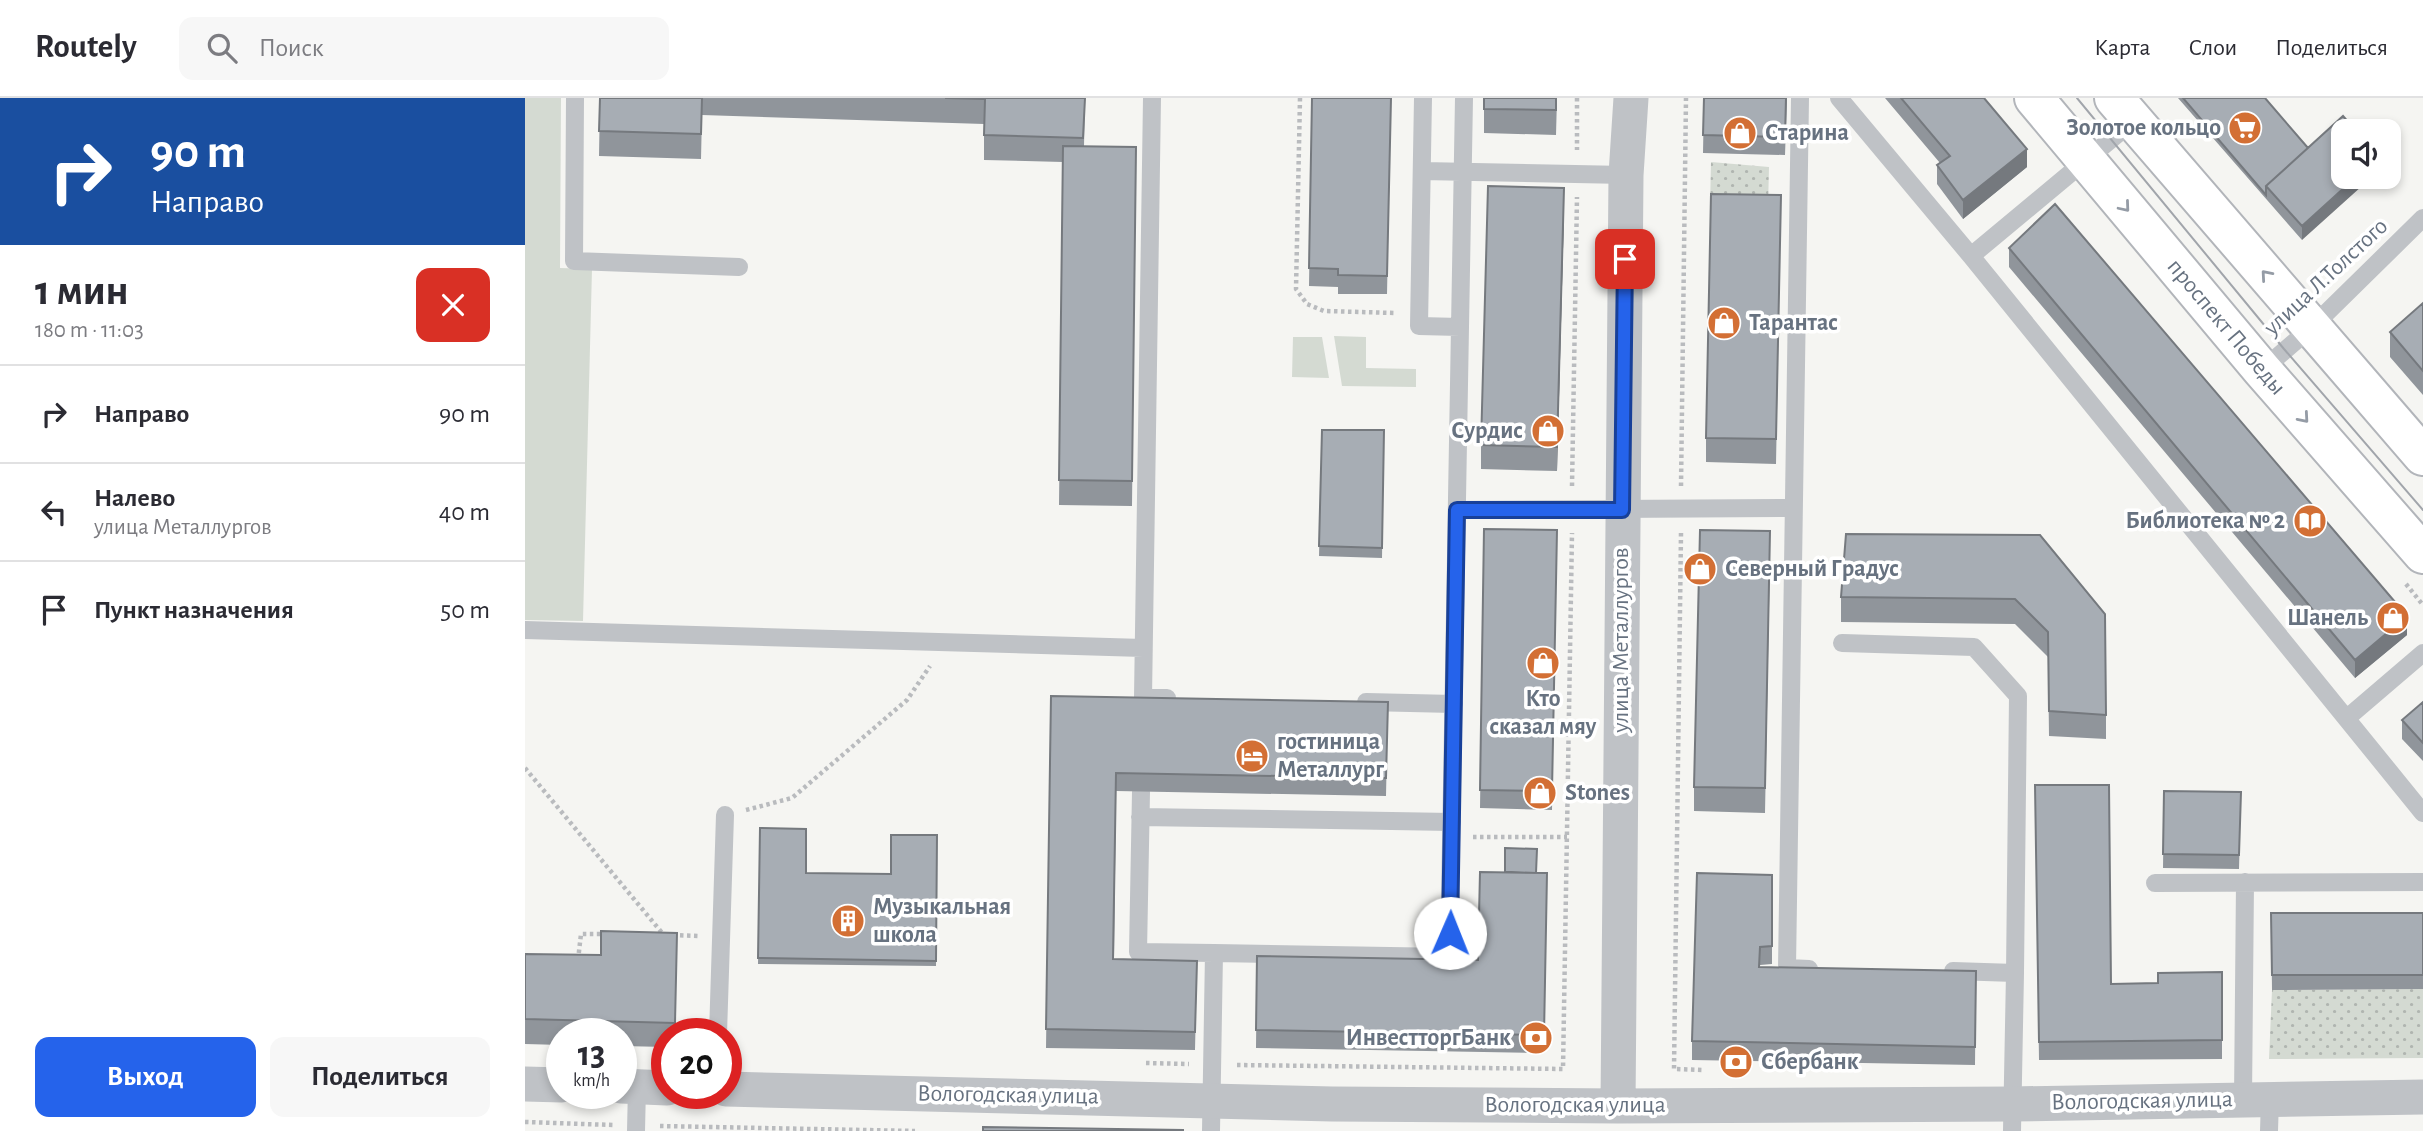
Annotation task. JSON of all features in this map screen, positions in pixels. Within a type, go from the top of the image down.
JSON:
[{"type":"street","name":"улица Металлургов","points":[[1618,1106],[1626,175],[1622,98]]},
{"type":"street","name":"улица Металлургов","points":[[1626,175],[1632,98]]},
{"type":"street","name":"проспект Победы","points":[[2034,98],[2262,370],[2423,554]]},
{"type":"street","points":[[2124,110],[2423,456]]},
{"type":"street","points":[[525,1084],[546,1085]]},
{"type":"street","name":"Вологодская улица","points":[[742,1090],[1211,1115],[1379,1117],[1618,1106],[1845,1118],[2012,1117],[2261,1110],[2423,1097]]},
{"type":"lane","points":[[575,98],[574,261],[739,267]]},
{"type":"lane","points":[[1153,98],[1142,707],[1181,699]]},
{"type":"lane","points":[[1423,98],[1419,326],[1459,327]]},
{"type":"lane","points":[[1141,792],[1138,952],[1449,957],[1464,98]]},
{"type":"lane","points":[[1800,98],[1787,968],[1827,969]]},
{"type":"lane","points":[[1839,98],[1971,256],[2423,813]]},
{"type":"lane","points":[[1971,256],[2086,161],[2124,110]]},
{"type":"lane","points":[[1422,171],[1626,175]]},
{"type":"lane","name":"улица Л.Толстого","points":[[2262,370],[2312,327],[2423,218]]},
{"type":"lane","points":[[1457,510],[1793,508]]},
{"type":"lane","points":[[525,630],[1143,648]]},
{"type":"lane","points":[[1842,643],[1973,647],[2018,696],[2012,1117]]},
{"type":"lane","points":[[2347,718],[2423,653]]},
{"type":"lane","points":[[1355,702],[1454,704]]},
{"type":"lane","points":[[718,1018],[725,815]]},
{"type":"lane","points":[[1140,817],[1452,830]]},
{"type":"lane","points":[[2245,882],[2261,1110]]},
{"type":"lane","points":[[2155,883],[2423,882]]},
{"type":"lane","points":[[1211,1115],[1215,953]]},
{"type":"lane","points":[[1934,971],[2015,973]]},
{"type":"lane","points":[[636,1128],[642,1087]]},
{"type":"path","points":[[1300,98],[1296,289],[1307,304],[1324,311],[1419,313]]},
{"type":"path","points":[[1143,1063],[1563,1069],[1577,98]]},
{"type":"path","points":[[1686,98],[1674,1069],[1714,1070]]},
{"type":"path","points":[[725,815],[792,798],[907,700],[946,642]]},
{"type":"path","points":[[525,768],[664,935]]},
{"type":"path","points":[[1452,830],[1567,837]]},
{"type":"path","points":[[578,961],[581,934],[609,934]]},
{"type":"path","points":[[650,935],[721,936]]},
{"type":"path","points":[[525,1122],[636,1128],[915,1131]]},
{"type":"shaded area","points":[[525,98],[561,98],[560,268],[592,269],[583,621],[525,620]]},
{"type":"shaded area","points":[[1711,162],[1769,167],[1768,208],[1710,207]]},
{"type":"shaded area","points":[[1334,336],[1366,337],[1366,368],[1416,369],[1416,387],[1342,386]]},
{"type":"shaded area","points":[[1293,337],[1322,337],[1329,378],[1292,377]]},
{"type":"shaded area","points":[[2423,989],[2423,1058],[2269,1059],[2272,990]]},
{"type":"building","points":[[600,98],[702,98],[701,134],[599,131]]},
{"type":"building","points":[[945,98],[1085,98],[1083,138],[984,135],[985,99]]},
{"type":"building","points":[[1312,98],[1391,98],[1387,276],[1338,275],[1338,269],[1309,268]]},
{"type":"building","points":[[1484,98],[1556,98],[1556,110],[1484,109]]},
{"type":"building","points":[[1704,98],[1786,98],[1785,137],[1703,135]]},
{"type":"building","points":[[1901,98],[1984,98],[2027,149],[1963,200],[1937,165],[1950,156]]},
{"type":"building","name":"Золотое кольцо","points":[[2183,98],[2265,98],[2308,148],[2266,186],[2266,195]]},
{"type":"building","points":[[2331,127],[2331,189],[2343,189],[2302,226],[2266,186]]},
{"type":"building","points":[[1063,146],[1136,147],[1132,481],[1059,480]]},
{"type":"building","points":[[1488,186],[1564,188],[1557,447],[1481,445]]},
{"type":"building","points":[[1711,194],[1781,195],[1776,439],[1706,438]]},
{"type":"building","points":[[2055,204],[2407,616],[2355,660],[2009,248]]},
{"type":"building","points":[[2423,303],[2423,371],[2390,332]]},
{"type":"building","points":[[1322,430],[1384,430],[1382,548],[1319,546]]},
{"type":"building","points":[[1484,529],[1557,530],[1552,791],[1480,790]]},
{"type":"building","points":[[1700,530],[1770,531],[1765,788],[1694,787]]},
{"type":"building","points":[[1846,534],[2040,535],[2105,614],[2106,715],[2049,711],[2048,632],[2015,599],[1841,597]]},
{"type":"building","points":[[1051,696],[1388,702],[1386,778],[1116,773],[1113,959],[1197,961],[1195,1032],[1046,1029]]},
{"type":"building","points":[[2423,702],[2423,743],[2402,720]]},
{"type":"building","points":[[2035,785],[2109,785],[2111,984],[2158,983],[2158,973],[2222,972],[2222,1040],[2039,1042]]},
{"type":"building","points":[[2164,791],[2241,792],[2239,855],[2163,854]]},
{"type":"building","name":"Музыкальная школа","points":[[760,828],[806,829],[806,873],[891,874],[891,835],[937,835],[936,961],[758,958]]},
{"type":"building","points":[[1505,848],[1537,849],[1536,873],[1505,872]]},
{"type":"building","points":[[1480,872],[1547,873],[1544,1035],[1256,1030],[1257,956],[1478,960]]},
{"type":"building","points":[[1697,873],[1772,875],[1772,946],[1760,947],[1759,967],[1976,971],[1975,1047],[1692,1041]]},
{"type":"building","points":[[2271,913],[2423,913],[2423,975],[2272,975]]},
{"type":"building","points":[[601,931],[677,933],[675,1018],[651,1018],[651,1022],[637,1022],[637,1018],[525,1019],[525,954],[601,955]]},
{"type":"building","points":[[983,1127],[1183,1130],[1183,1131],[983,1131]]},
{"type":"tram line","points":[[2077,98],[2284,349],[2423,510]]},
{"type":"place","name":"Золотое кольцо","points":[[2245,128]]},
{"type":"place","name":"Старина","points":[[1740,133]]},
{"type":"place","name":"Тарантас","points":[[1724,323]]},
{"type":"place","name":"Сурдис","points":[[1548,431]]},
{"type":"place","name":"Библиотека № 2","points":[[2310,521]]},
{"type":"place","name":"Северный Градус","points":[[1700,569]]},
{"type":"place","name":"Шанель","points":[[2393,618]]},
{"type":"place","name":"Кто сказал мяу","points":[[1543,663]]},
{"type":"place","name":"гостиница Металлург","points":[[1252,756]]},
{"type":"place","name":"Stones","points":[[1540,793]]},
{"type":"place","name":"Музыкальная школа","points":[[848,921]]},
{"type":"place","name":"ИнвестторгБанк","points":[[1536,1038]]},
{"type":"place","name":"Сбербанк","points":[[1736,1062]]},
{"type":"route","points":[[1450,933],[1457,510],[1622,510],[1625,259]]}]
